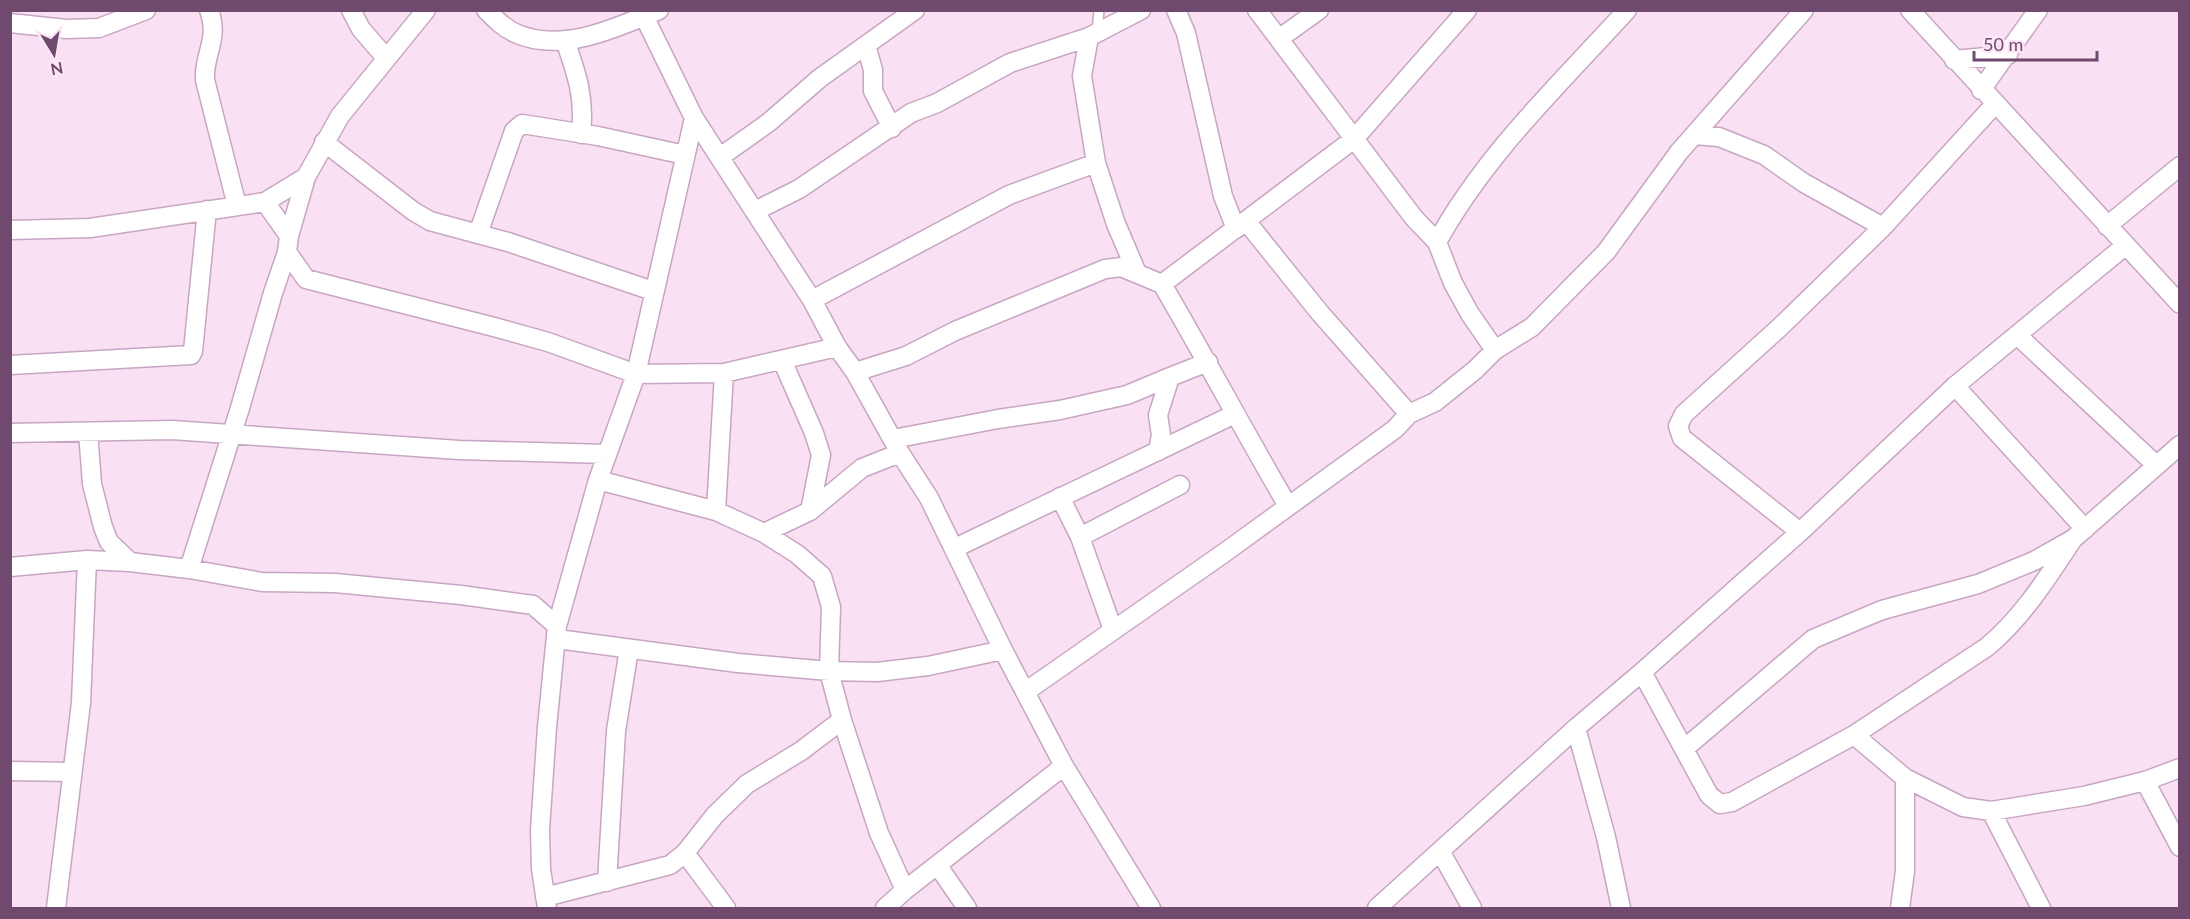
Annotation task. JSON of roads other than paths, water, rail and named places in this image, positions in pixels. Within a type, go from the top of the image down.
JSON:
[{"type":"street","points":[[10,23],[66,29],[99,28],[146,10]]},
{"type":"street","points":[[208,10],[214,33],[205,71],[205,81],[237,206]]},
{"type":"street","points":[[351,10],[361,29],[386,58]]},
{"type":"street","points":[[189,569],[232,434],[306,177],[340,116],[426,10]]},
{"type":"street","points":[[486,10],[514,33],[532,39],[565,40],[590,36],[648,12],[694,118],[812,300],[837,347],[855,372],[896,446],[929,498],[1003,650],[1064,766],[1151,909]]},
{"type":"street","points":[[720,157],[768,123],[820,78],[915,10]]},
{"type":"street","points":[[755,211],[799,189],[911,113],[937,103],[1010,63],[1093,35],[1141,10]]},
{"type":"street","points":[[1176,10],[1186,33],[1223,195],[1241,225],[1409,414]]},
{"type":"street","points":[[1257,10],[1414,218],[1437,242],[1453,283],[1470,314],[1495,350]]},
{"type":"street","points":[[1280,38],[1319,10]]},
{"type":"street","points":[[1162,284],[1354,139],[1467,10]]},
{"type":"street","points":[[1437,242],[1455,208],[1479,174],[1627,10]]},
{"type":"street","points":[[1025,692],[1395,429],[1409,414],[1435,402],[1476,370],[1495,350],[1532,327],[1606,252],[1679,152],[1804,10]]},
{"type":"street","points":[[1910,10],[2107,226],[2177,297]]},
{"type":"street","points":[[1982,90],[2038,10]]},
{"type":"street","points":[[1093,35],[1082,76],[1096,163],[1116,224],[1137,273]]},
{"type":"street","points":[[565,40],[579,81],[583,111],[581,134]]},
{"type":"street","points":[[866,45],[873,70],[873,91],[892,128]]},
{"type":"street","points":[[1954,60],[2008,55]]},
{"type":"street","points":[[1800,532],[1682,438],[1678,426],[1684,414],[1779,328],[1883,227],[1995,104]]},
{"type":"street","points":[[694,118],[636,374],[598,480],[557,632],[547,727],[540,830],[541,869],[546,903],[607,882],[670,865],[685,853],[715,815],[747,784],[801,751],[842,720]]},
{"type":"street","points":[[478,234],[514,131],[522,124],[685,155]]},
{"type":"street","points":[[1694,135],[1719,137],[1764,155],[1804,183],[1883,227]]},
{"type":"street","points":[[324,142],[413,212],[430,220],[588,268],[653,291]]},
{"type":"street","points":[[812,300],[1009,195],[1096,163]]},
{"type":"street","points":[[2107,226],[2180,165]]},
{"type":"street","points":[[10,230],[90,228],[265,202],[306,177]]},
{"type":"street","points":[[265,202],[306,279],[548,342],[636,374],[724,373],[837,347]]},
{"type":"street","points":[[10,365],[191,355],[207,210]]},
{"type":"street","points":[[1377,909],[1576,728],[1800,532],[1954,386],[2126,245]]},
{"type":"street","points":[[855,372],[906,356],[955,331],[1105,269],[1120,267],[1162,284],[1288,506]]},
{"type":"street","points":[[2017,335],[2155,464]]},
{"type":"street","points":[[782,360],[814,433],[821,455],[810,511]]},
{"type":"street","points":[[764,533],[810,511],[862,468],[896,446],[1127,395],[1208,362]]},
{"type":"street","points":[[716,511],[724,373]]},
{"type":"street","points":[[1158,451],[1161,435],[1158,415],[1170,377]]},
{"type":"street","points":[[1954,386],[2079,534]]},
{"type":"street","points":[[955,548],[1235,414]]},
{"type":"street","points":[[10,432],[172,429],[459,450],[607,454]]},
{"type":"street","points":[[88,432],[92,484],[103,527],[109,542],[130,562]]},
{"type":"street","points":[[1642,672],[1709,795],[1720,804],[1732,802],[1854,735],[1988,647],[2006,631],[2038,592],[2079,534],[2155,464],[2180,445]]},
{"type":"street","points":[[598,480],[716,511],[764,533],[797,554],[822,576],[831,607],[829,671],[842,720],[879,833],[905,890]]},
{"type":"street","points":[[1080,537],[1180,485]]},
{"type":"street","points":[[1060,497],[1080,537],[1113,630]]},
{"type":"street","points":[[1684,749],[1813,639],[1882,610],[1978,584],[2009,573],[2079,534]]},
{"type":"street","points":[[56,909],[81,703],[87,560]]},
{"type":"street","points":[[10,567],[87,560],[130,562],[189,569],[262,582],[335,583],[460,595],[533,605],[557,632],[629,649],[738,663],[829,671],[877,672],[928,666],[1003,650]]},
{"type":"street","points":[[607,882],[616,731],[629,649]]},
{"type":"street","points":[[1576,728],[1606,837],[1621,909]]},
{"type":"street","points":[[1854,735],[1905,778],[1963,807],[1991,811],[2084,796],[2145,781],[2180,768]]},
{"type":"street","points":[[885,909],[905,890],[1064,766]]},
{"type":"street","points":[[10,771],[72,772]]},
{"type":"street","points":[[1900,909],[1905,871],[1905,778]]},
{"type":"street","points":[[2145,781],[2180,847]]},
{"type":"street","points":[[1991,811],[2041,909]]},
{"type":"street","points":[[1440,851],[1472,909]]},
{"type":"street","points":[[685,853],[726,909]]},
{"type":"street","points":[[938,866],[968,909]]},
{"type":"lane","points":[[1093,35],[1099,10]]}]
